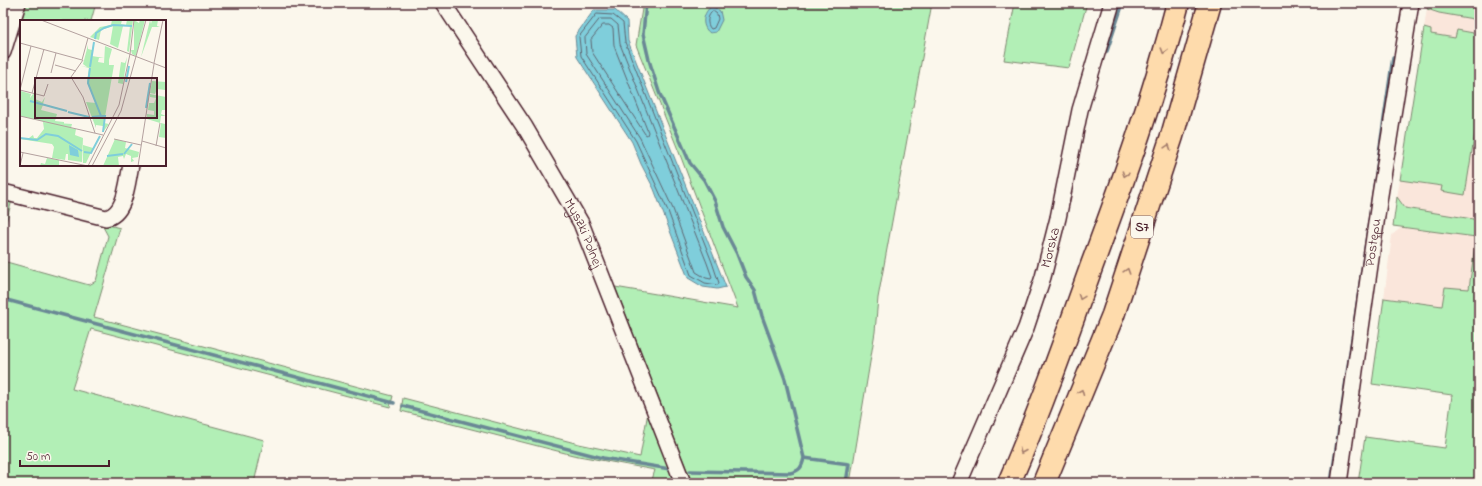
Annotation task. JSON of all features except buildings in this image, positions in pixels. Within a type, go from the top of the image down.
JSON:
[{"type":"highway","name":"S7","points":[[1009,483],[1043,402],[1119,192],[1143,121],[1178,3]]},
{"type":"highway","name":"S7","points":[[1044,483],[1113,315],[1172,136],[1210,3]]},
{"type":"street","points":[[3,52],[18,3]]},
{"type":"street","name":"Myszki Polnej","points":[[443,3],[525,127],[581,223],[683,483]]},
{"type":"street","name":"Morska","points":[[959,483],[1026,328],[1043,277],[1058,218],[1080,110],[1112,3]]},
{"type":"street","name":"Postępu","points":[[1339,483],[1378,209],[1411,3]]},
{"type":"street","points":[[3,192],[106,218],[115,215],[118,212],[131,166]]},
{"type":"shaded area","points":[[1427,9],[1439,13],[1479,20],[1479,34],[1457,30],[1456,38],[1431,34],[1431,30],[1424,28]]},
{"type":"shaded area","points":[[1475,132],[1479,132],[1479,220],[1405,208],[1397,197],[1400,180],[1442,186],[1442,191]]},
{"type":"shaded area","points":[[1402,227],[1476,237],[1469,289],[1442,306],[1384,298],[1392,235]]},
{"type":"green space","points":[[23,3],[96,3],[91,20],[20,20],[20,26],[17,25]]},
{"type":"green space","points":[[643,3],[932,3],[878,298],[875,332],[850,483],[692,483],[615,287],[738,308],[679,152],[636,45]]},
{"type":"green space","points":[[1015,3],[1087,3],[1069,68],[1004,60]]},
{"type":"green space","points":[[1428,3],[1479,3],[1479,20],[1439,13],[1427,9]]},
{"type":"green space","points":[[1424,28],[1431,30],[1431,34],[1455,38],[1457,30],[1479,34],[1479,132],[1475,132],[1465,195],[1441,191],[1442,186],[1400,180]]},
{"type":"green space","points":[[3,197],[12,200],[3,234]]},
{"type":"green space","points":[[1397,197],[1405,208],[1479,220],[1479,483],[1358,483],[1365,437],[1445,448],[1452,395],[1372,384],[1384,298],[1442,306],[1445,287],[1469,289],[1476,237],[1393,226]]},
{"type":"green space","points":[[101,223],[120,228],[94,317],[393,396],[390,407],[91,329],[72,389],[264,440],[254,483],[3,483],[3,261],[89,285],[96,281],[108,236]]},
{"type":"green space","points":[[403,398],[579,444],[640,457],[648,412],[676,483],[651,483],[655,470],[573,455],[401,411]]},
{"type":"water","points":[[712,6],[720,11],[722,20],[716,32],[710,33],[705,27],[704,19],[706,12]]},
{"type":"water","points":[[594,10],[615,10],[627,21],[628,41],[726,287],[717,289],[703,287],[688,278],[654,189],[632,142],[577,57],[575,36]]},
{"type":"waterway","points":[[646,3],[643,34],[659,92],[690,163],[704,180],[715,201],[723,227],[737,254],[746,277],[755,290],[762,316],[785,379],[804,458],[800,468],[790,473],[690,471]]},
{"type":"waterway","points":[[1107,51],[1123,3]]},
{"type":"waterway","points":[[1331,483],[1393,57]]},
{"type":"waterway","points":[[3,299],[394,403]]},
{"type":"waterway","points":[[403,406],[603,458],[670,469]]},
{"type":"waterway","points":[[804,458],[849,464],[846,483]]}]
